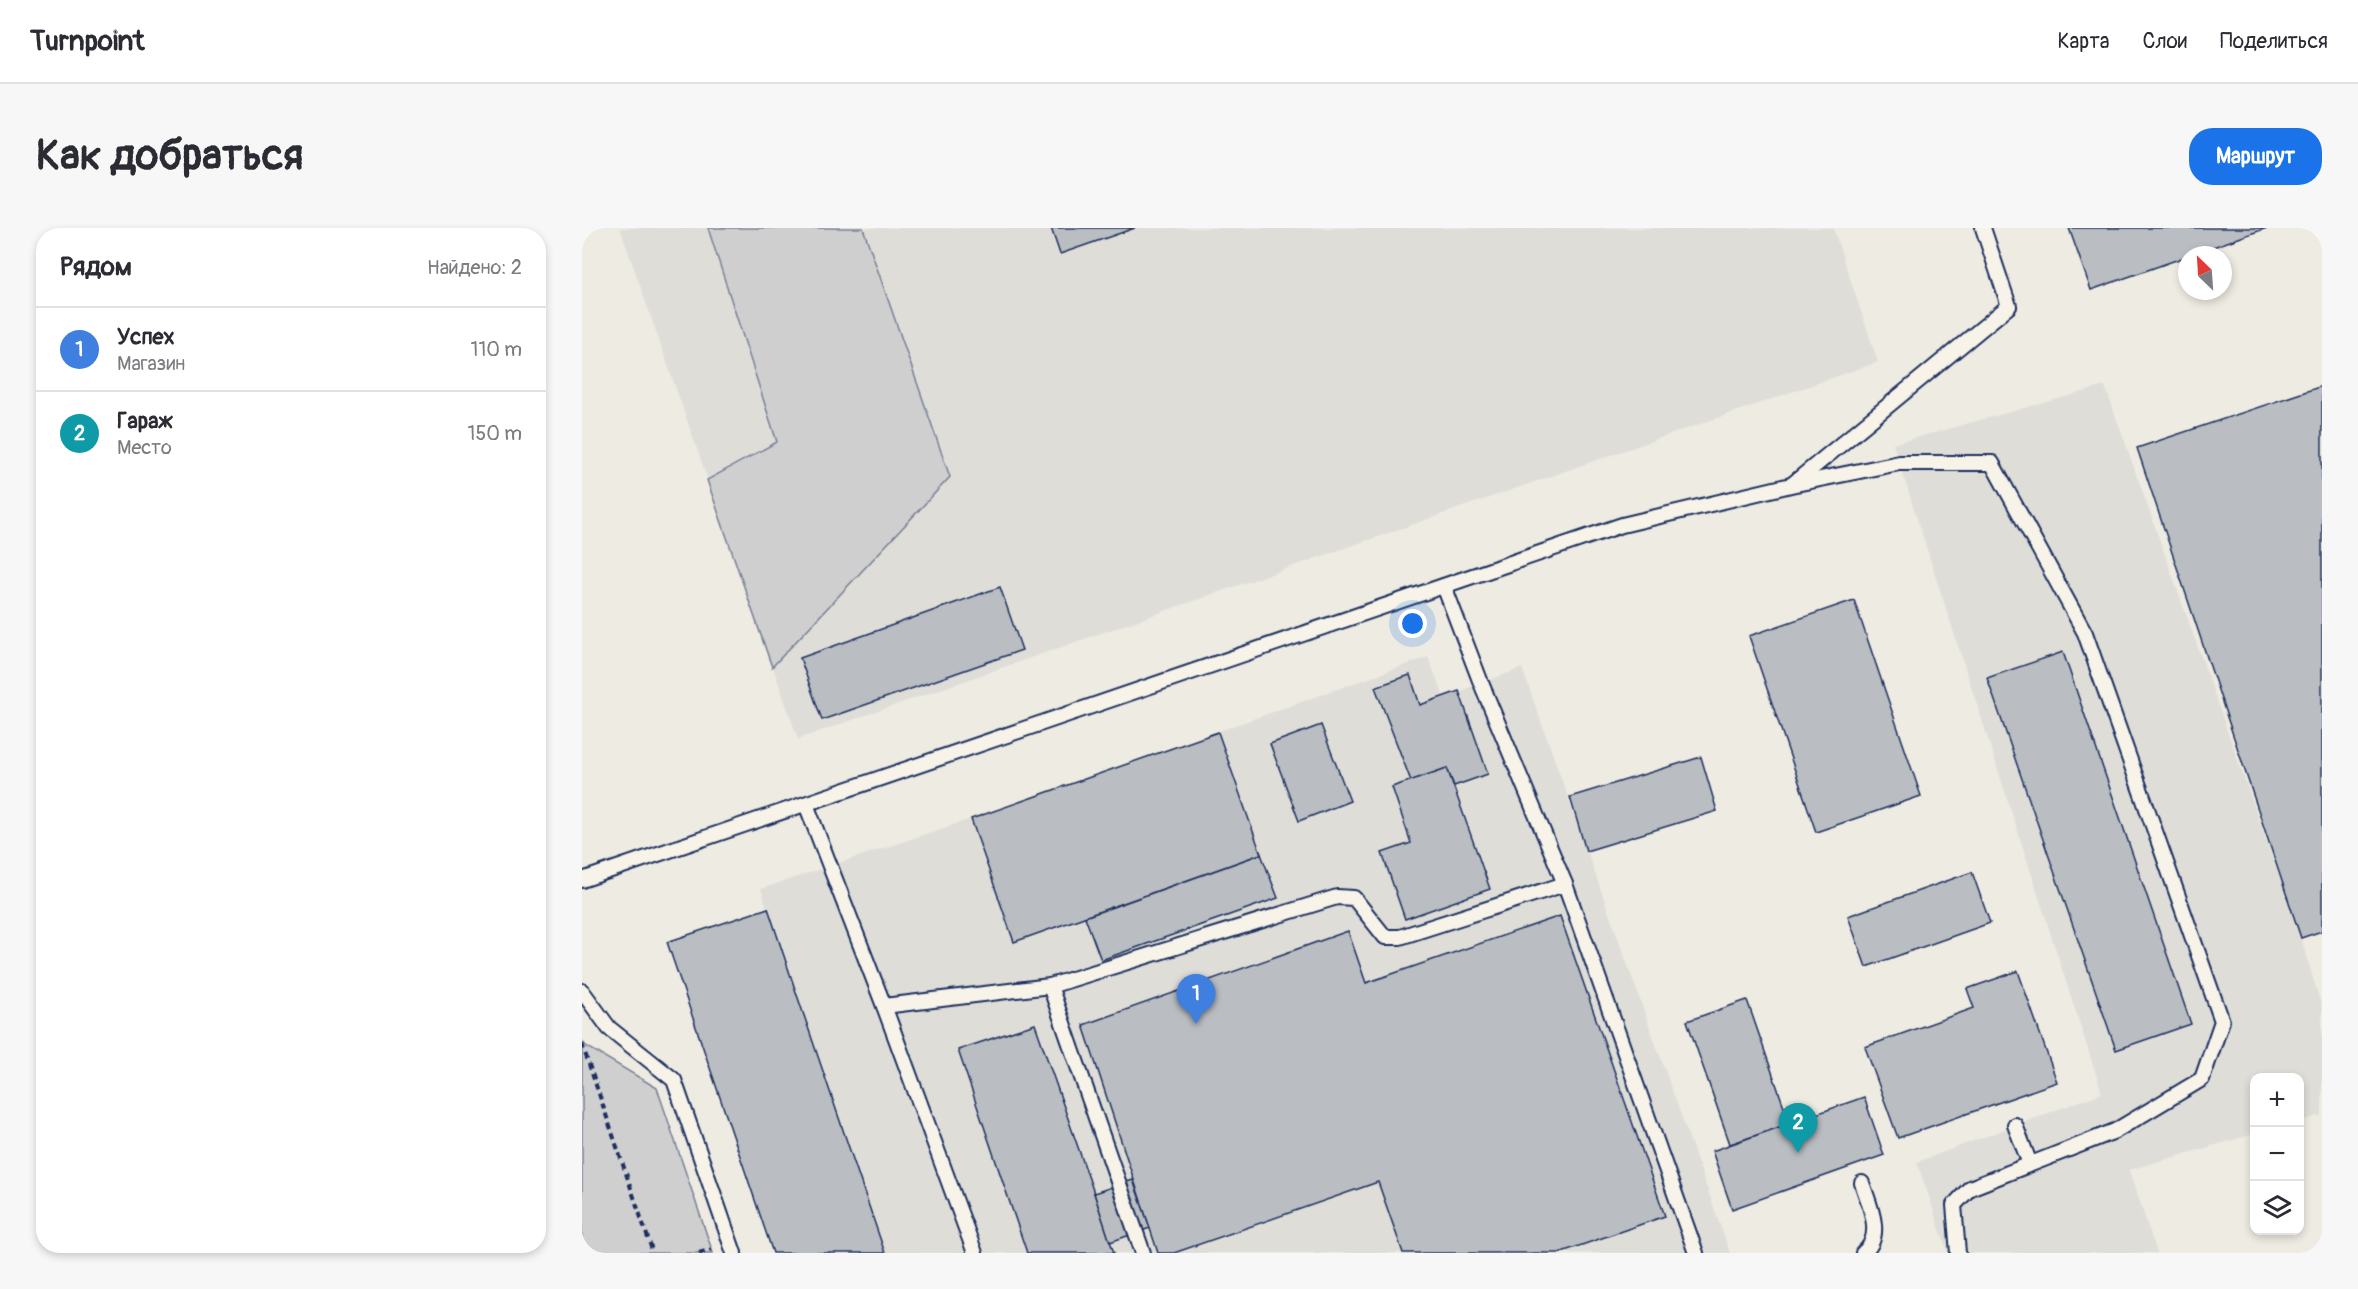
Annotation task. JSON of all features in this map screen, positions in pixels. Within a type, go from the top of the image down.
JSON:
[{"type":"lane","points":[[1791,485],[2009,306],[1983,228]]},
{"type":"lane","points":[[582,880],[1622,525],[1791,485],[1899,463],[1992,463],[2085,633],[2222,1020],[2202,1079],[2115,1131],[1970,1188],[1954,1205],[1958,1253]]},
{"type":"lane","points":[[1444,586],[1481,683],[1565,884],[1696,1253]]},
{"type":"lane","points":[[806,804],[884,1006],[975,1253]]},
{"type":"lane","points":[[884,1006],[1050,986],[1337,897],[1354,898],[1385,937],[1400,937],[1565,884]]},
{"type":"lane","points":[[1050,986],[1143,1253]]},
{"type":"lane","points":[[582,992],[609,1028],[674,1080],[734,1253]]},
{"type":"lane","points":[[2015,1125],[2030,1164]]},
{"type":"lane","points":[[1862,1183],[1875,1226],[1870,1248],[1863,1253]]},
{"type":"path","points":[[582,1044],[653,1253]]},
{"type":"shaded area","points":[[620,228],[1833,228],[1878,362],[798,739]]},
{"type":"shaded area","points":[[708,228],[863,228],[950,477],[772,667],[707,480],[777,442]]},
{"type":"shaded area","points":[[2105,386],[2301,938],[2322,1008],[2322,1115],[2304,1120],[2304,1073],[2250,1073],[2250,1135],[2129,1170],[2157,1253],[1948,1253],[1917,1162],[2102,1093],[1893,444]]},
{"type":"shaded area","points":[[1428,657],[1444,697],[1522,668],[1730,1253],[773,1253],[667,942],[767,908],[761,889],[971,819]]},
{"type":"shaded area","points":[[582,1041],[586,1046],[657,1088],[713,1253],[582,1253]]},
{"type":"building","points":[[1051,228],[1135,228],[1060,254]]},
{"type":"building","points":[[2069,228],[2267,228],[2216,246],[2178,246],[2178,259],[2091,290]]},
{"type":"building","points":[[2322,386],[2322,931],[2301,938],[2137,448]]},
{"type":"building","points":[[1000,587],[1022,650],[822,720],[800,658]]},
{"type":"building","points":[[1854,600],[1921,796],[1816,832],[1749,636]]},
{"type":"building","points":[[2063,652],[2191,1024],[2116,1050],[1987,678]]},
{"type":"building","points":[[1410,675],[1420,705],[1459,691],[1488,774],[1454,786],[1447,768],[1411,781],[1375,687]]},
{"type":"building","points":[[1321,725],[1350,801],[1299,821],[1270,744]]},
{"type":"building","points":[[1218,732],[1261,854],[1014,942],[971,819]]},
{"type":"building","points":[[1701,757],[1717,811],[1586,851],[1570,797]]},
{"type":"building","points":[[1447,768],[1490,889],[1405,919],[1382,853],[1411,843],[1392,787]]},
{"type":"building","points":[[1261,854],[1278,898],[1101,960],[1085,917]]},
{"type":"building","points":[[1972,872],[1990,923],[1866,967],[1848,916]]},
{"type":"building","points":[[768,908],[885,1253],[773,1253],[667,942]]},
{"type":"building","points":[[1560,916],[1665,1216],[1559,1253],[1403,1253],[1378,1182],[1174,1253],[1158,1253],[1083,1025],[1348,931],[1366,983]]},
{"type":"building","points":[[2018,971],[2057,1082],[1898,1138],[1865,1047],[1974,1008],[1967,989]]},
{"type":"building","points":[[1747,1000],[1790,1124],[1730,1144],[1687,1021]]},
{"type":"building","points":[[1035,1024],[1114,1253],[1027,1253],[958,1050]]},
{"type":"building","points":[[1864,1097],[1884,1155],[1732,1209],[1712,1151]]},
{"type":"building","points":[[1133,1180],[1150,1228],[1110,1242],[1094,1193]]},
{"type":"place","name":"Успех","points":[[1196,1024]]},
{"type":"place","name":"Гараж","points":[[1798,1153]]}]
